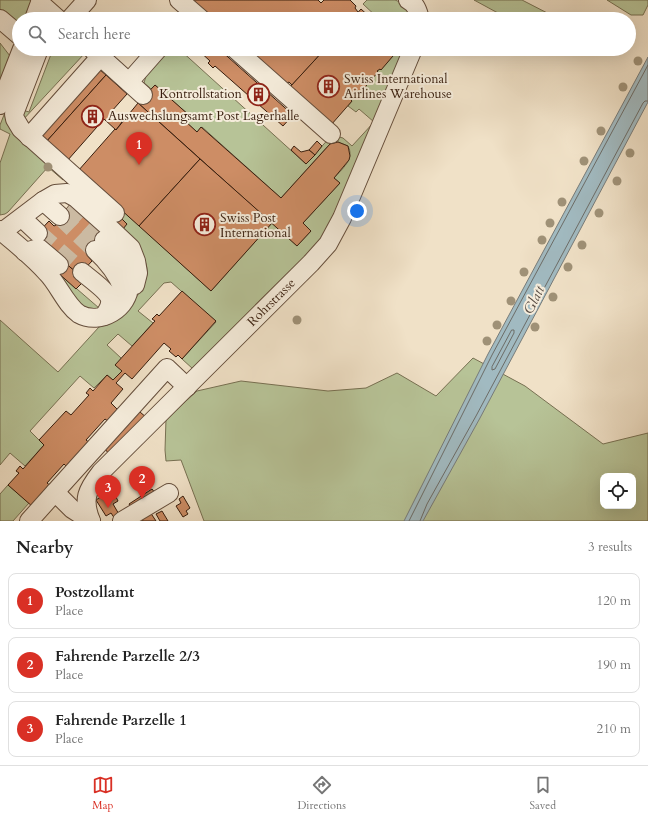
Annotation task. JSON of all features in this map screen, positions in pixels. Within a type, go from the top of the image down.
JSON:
[{"type":"lane","points":[[76,12],[87,0]]},
{"type":"lane","points":[[408,0],[418,12]]},
{"type":"lane","points":[[0,19],[12,29]]},
{"type":"lane","points":[[0,105],[19,56]]},
{"type":"lane","points":[[36,56],[14,114],[15,119],[21,129],[115,213]]},
{"type":"lane","points":[[29,136],[94,56]]},
{"type":"lane","points":[[99,56],[143,95]]},
{"type":"lane","points":[[129,82],[152,56]]},
{"type":"lane","points":[[243,56],[331,134]]},
{"type":"lane","name":"Rohrstrasse","points":[[91,521],[87,511],[86,498],[90,486],[101,472],[311,263],[328,244],[342,218],[410,56]]},
{"type":"lane","points":[[67,193],[76,198],[131,248],[136,261],[138,273],[134,287],[115,311],[100,317],[88,317],[79,314],[71,307],[46,272],[1,231],[49,198],[67,193]]},
{"type":"lane","points":[[49,198],[64,212]]},
{"type":"lane","points":[[22,218],[38,233]]},
{"type":"lane","points":[[100,245],[118,253],[123,262],[129,284],[127,297]]},
{"type":"lane","points":[[25,252],[39,248],[59,265]]},
{"type":"lane","points":[[81,278],[101,303],[100,317]]},
{"type":"lane","points":[[29,521],[167,368],[187,387]]},
{"type":"lane","points":[[55,492],[72,509],[91,521]]},
{"type":"lane","points":[[122,521],[169,493]]},
{"type":"green space","points":[[0,0],[33,0],[28,12],[12,12],[12,20],[0,13]]},
{"type":"green space","points":[[367,0],[395,0],[405,4],[411,12],[372,12],[363,4]]},
{"type":"green space","points":[[474,0],[522,0],[545,12],[496,12]]},
{"type":"green space","points":[[607,0],[648,0],[648,5],[643,15],[636,15],[636,12],[626,12]]},
{"type":"green space","points":[[0,43],[10,56],[0,82]]},
{"type":"green space","points":[[28,56],[8,114],[65,176],[63,180],[48,167],[8,212],[0,215],[0,163],[10,134],[0,129],[0,125]]},
{"type":"green space","points":[[50,56],[82,56],[21,122],[19,109],[29,112]]},
{"type":"green space","points":[[164,56],[187,56],[306,164],[332,135],[343,138],[352,146],[374,122],[359,109],[356,112],[348,106],[352,101],[351,100],[355,98],[378,72],[377,71],[381,69],[393,56],[405,56],[325,240],[193,369],[182,359],[216,322],[171,282],[164,283],[138,311],[153,323],[132,346],[118,334],[107,345],[121,358],[122,371],[113,380],[107,375],[94,388],[80,376],[30,431],[44,445],[25,466],[10,453],[0,465],[0,320],[58,372],[99,327],[112,321],[126,309],[140,292],[146,280],[147,270],[145,260],[132,243],[111,223],[122,210],[211,291],[272,223],[297,246],[311,231],[303,223],[340,183],[334,178],[347,164],[350,151],[348,146],[338,142],[330,144],[281,198],[202,127],[197,132],[185,121],[190,116],[155,85],[151,89],[144,83],[146,76]]},
{"type":"green space","points":[[55,270],[99,308],[98,311],[83,308]]},
{"type":"green space","points":[[473,358],[525,386],[603,444],[648,433],[648,521],[204,521],[181,460],[166,461],[166,419],[197,391],[241,381],[328,391],[366,388],[397,373],[436,396]]},
{"type":"green space","points":[[8,485],[29,503],[13,521],[0,521],[0,494]]},
{"type":"water","name":"Glatt","points":[[648,57],[648,102],[480,418],[423,521],[404,521],[488,354]]},
{"type":"building","points":[[193,0],[318,0],[321,3],[324,0],[350,0],[356,6],[355,8],[358,12],[206,12]]},
{"type":"building","name":"Kontrollstation","points":[[205,56],[227,56],[293,115],[283,126],[215,66],[213,68],[208,63],[210,61]]},
{"type":"building","points":[[255,56],[319,56],[292,85],[289,82],[287,83]]},
{"type":"building","name":"Swiss International Airlines Warehouse","points":[[319,56],[393,56],[381,70],[380,69],[377,71],[378,72],[355,99],[354,98],[351,100],[352,101],[331,125],[290,87]]},
{"type":"building","points":[[99,69],[106,75],[46,142],[39,136]]},
{"type":"building","name":"Auswechslungsamt Post Lagerhalle","points":[[106,75],[127,94],[111,112],[122,122],[116,130],[104,119],[67,161],[46,142]]},
{"type":"building","points":[[155,85],[190,116],[185,121],[197,132],[201,127],[281,198],[330,144],[338,142],[348,146],[350,156],[349,160],[334,178],[340,183],[303,223],[311,231],[297,246],[138,103]]},
{"type":"building","points":[[138,103],[200,159],[139,226],[78,171],[115,129],[116,130]]},
{"type":"building","points":[[317,141],[322,146],[315,155],[309,150]]},
{"type":"building","points":[[294,146],[301,152],[309,150],[315,155],[306,164],[291,150]]},
{"type":"building","name":"Swiss Post International","points":[[200,159],[272,223],[211,291],[139,226]]},
{"type":"building","points":[[73,201],[109,234],[87,255],[92,261],[79,275],[35,236],[49,221],[54,226],[56,225],[54,223]]},
{"type":"building","points":[[118,215],[127,224],[123,229],[113,220]]},
{"type":"building","points":[[63,261],[85,280],[76,289],[55,270]]},
{"type":"building","points":[[182,291],[216,321],[182,359],[178,355],[176,357],[169,351],[171,349],[164,343],[132,379],[125,373],[116,383],[123,389],[111,403],[119,411],[109,422],[105,419],[86,440],[90,443],[68,468],[64,464],[47,483],[51,486],[33,507],[8,485],[19,473],[16,471],[20,466],[23,469],[44,445],[39,440],[66,411],[71,415],[89,395],[86,393],[90,388],[93,391],[107,375],[113,380],[122,371],[115,365],[155,321],[152,319],[157,314],[159,316]]},
{"type":"building","points":[[140,412],[147,418],[110,455],[104,448]]},
{"type":"building","points":[[112,489],[118,501],[113,504],[120,516],[115,519],[111,513],[106,516],[96,500]]},
{"type":"building","points":[[152,489],[156,494],[132,509],[129,504]]},
{"type":"building","points":[[183,496],[190,508],[186,511],[188,514],[183,517],[176,506],[181,503],[179,499]]},
{"type":"building","points":[[162,511],[168,521],[160,521],[156,514]]},
{"type":"building","points":[[150,512],[156,521],[143,521],[141,518]]},
{"type":"tunnel","points":[[68,207],[104,240]]},
{"type":"tunnel","points":[[60,216],[95,250]]},
{"type":"tunnel","points":[[38,233],[82,272]]},
{"type":"place","name":"Swiss International Airlines Warehouse","points":[[328,86]]},
{"type":"place","name":"Kontrollstation","points":[[258,94]]},
{"type":"place","name":"Auswechslungsamt Post Lagerhalle","points":[[92,116]]},
{"type":"place","name":"Postzollamt","points":[[139,165]]},
{"type":"place","name":"Swiss Post International","points":[[205,225]]},
{"type":"place","name":"Fahrende Parzelle 2/3","points":[[142,499]]},
{"type":"place","name":"Fahrende Parzelle 1","points":[[108,508]]}]
